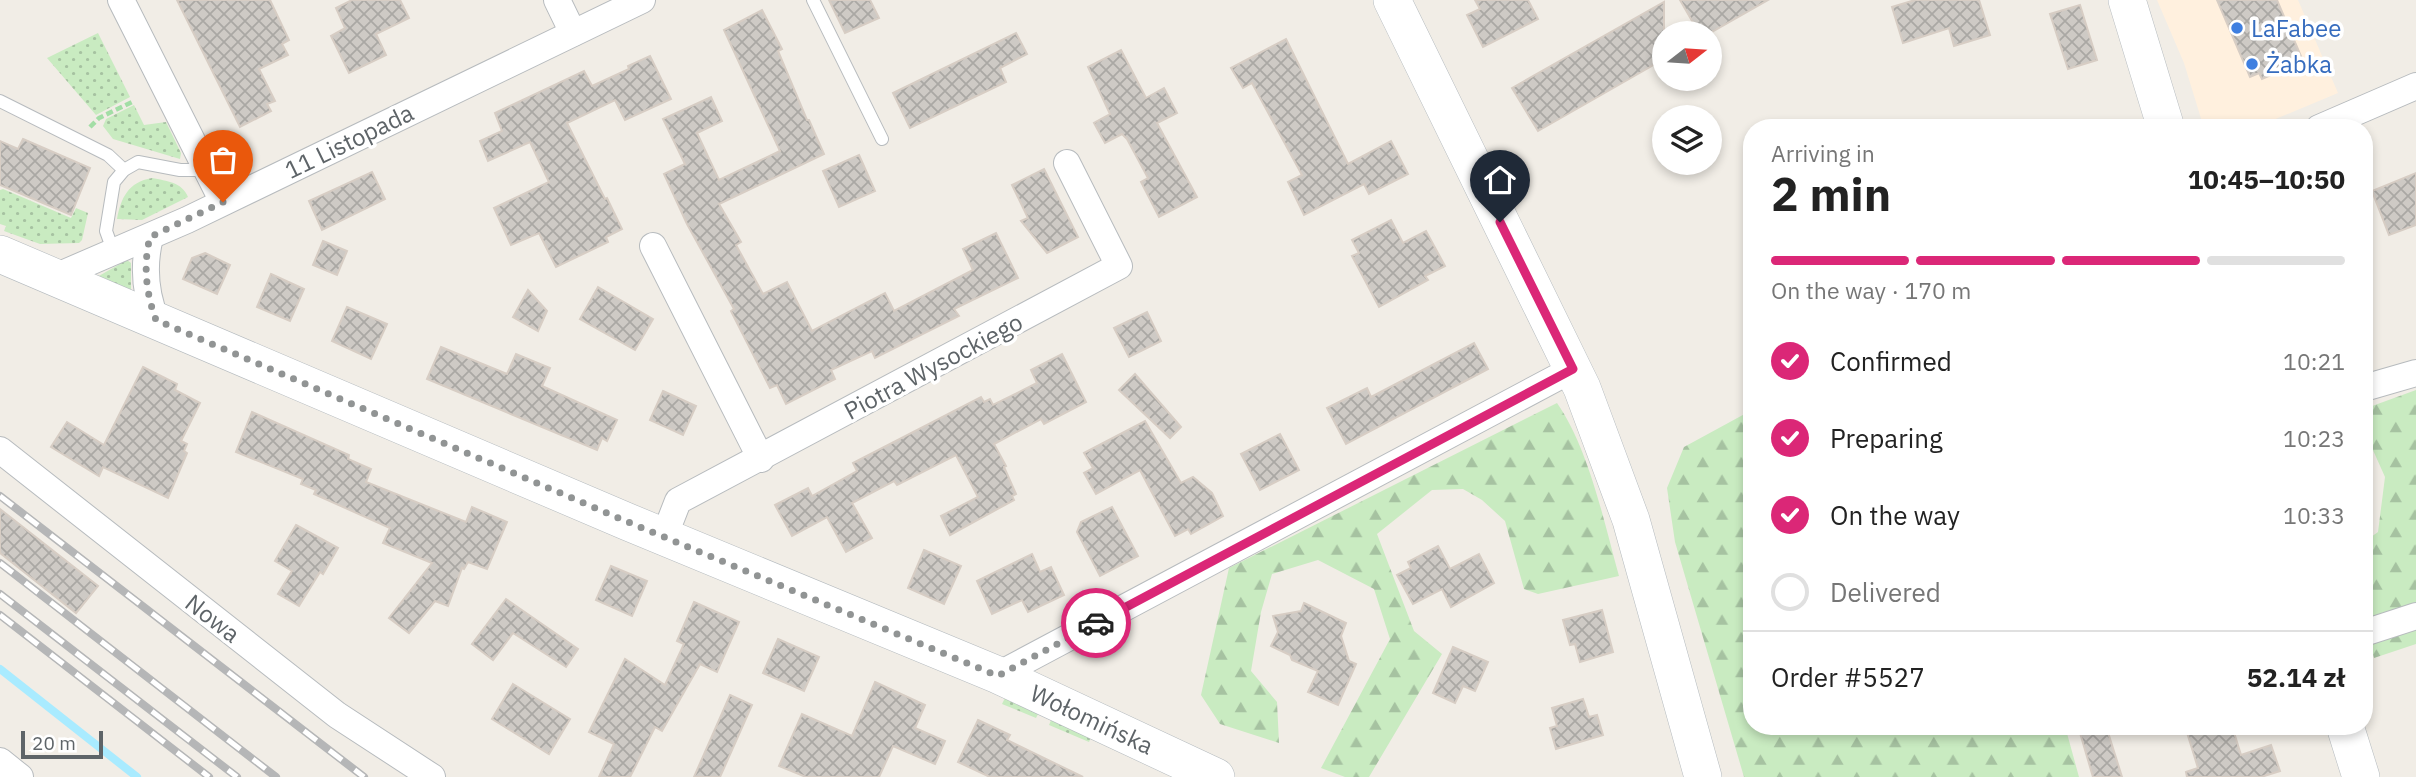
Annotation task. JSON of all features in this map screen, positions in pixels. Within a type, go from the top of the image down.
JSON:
[{"type":"street","points":[[121,0],[223,202]]},
{"type":"street","points":[[557,0],[573,33]]},
{"type":"street","name":"11 Listopada","points":[[55,277],[150,237],[642,0]]},
{"type":"street","points":[[1392,0],[1582,388],[1631,520],[1703,777]]},
{"type":"street","points":[[2127,0],[2163,119]]},
{"type":"street","points":[[2340,119],[2416,86]]},
{"type":"street","name":"Piotra Wysockiego","points":[[664,537],[678,501],[1119,266],[1067,163]]},
{"type":"street","points":[[150,237],[145,256],[147,288],[156,320]]},
{"type":"street","points":[[653,246],[761,459]]},
{"type":"street","name":"Wołomińska","points":[[0,254],[998,676],[1216,777]]},
{"type":"street","points":[[998,676],[1573,369]]},
{"type":"street","points":[[2373,385],[2416,373]]},
{"type":"street","name":"Nowa","points":[[0,450],[337,715],[432,777]]},
{"type":"street","points":[[2373,630],[2416,616]]},
{"type":"street","points":[[2348,735],[2361,777]]},
{"type":"street","points":[[0,761],[20,777]]},
{"type":"lane","points":[[813,0],[882,139]]},
{"type":"lane","points":[[0,101],[108,155],[124,170]]},
{"type":"lane","points":[[114,253],[106,231],[114,182],[124,170],[138,162],[180,170],[207,170]]},
{"type":"path","points":[[77,138],[99,118],[134,101]]},
{"type":"shaded area","points":[[2157,0],[2298,0],[2338,93],[2276,119],[2201,119],[2184,63]]},
{"type":"green space","points":[[98,33],[130,97],[96,115],[47,58]]},
{"type":"green space","points":[[134,105],[144,125],[166,122],[181,153],[180,159],[113,139],[103,126],[106,119]]},
{"type":"green space","points":[[152,178],[178,185],[188,197],[142,220],[117,219],[121,204],[131,187]]},
{"type":"green space","points":[[0,190],[71,218],[76,208],[88,213],[82,240],[79,243],[40,244],[4,231],[6,226],[0,224]]},
{"type":"green space","points":[[127,260],[131,263],[131,291],[97,277]]},
{"type":"green space","points":[[2416,390],[2416,644],[2374,658],[2373,536],[2378,532],[2385,477],[2373,450],[2373,406]]},
{"type":"green space","points":[[1557,403],[1587,464],[1619,576],[1538,594],[1524,589],[1505,521],[1482,500],[1463,489],[1432,490],[1377,534],[1414,631],[1442,654],[1369,777],[1345,777],[1321,768],[1390,639],[1374,589],[1318,560],[1272,574],[1261,612],[1251,671],[1277,702],[1279,743],[1220,724],[1201,695],[1229,568]]},
{"type":"green space","points":[[1743,415],[1743,735],[2067,735],[2079,777],[1744,777],[1675,542],[1667,488],[1684,447]]},
{"type":"green space","points":[[1005,698],[1039,712],[1036,718],[1002,704]]},
{"type":"green space","points":[[1052,718],[1092,735],[1089,742],[1049,725]]},
{"type":"building","points":[[177,0],[270,0],[289,40],[282,44],[288,55],[259,69],[275,101],[267,104],[271,111],[240,127]]},
{"type":"building","points":[[352,0],[400,0],[409,18],[376,34],[386,55],[349,73],[331,36],[345,28],[336,8]]},
{"type":"building","points":[[829,0],[870,0],[879,18],[845,33]]},
{"type":"building","points":[[1475,0],[1528,0],[1538,19],[1483,47],[1467,15],[1480,9]]},
{"type":"building","points":[[1680,0],[1768,0],[1722,26],[1722,21],[1692,21]]},
{"type":"building","points":[[1915,0],[1979,0],[1990,35],[1954,46],[1949,28],[1903,43],[1892,7]]},
{"type":"building","points":[[2217,0],[2277,0],[2303,61],[2262,79],[2259,73],[2250,77]]},
{"type":"building","points":[[1664,2],[1664,21],[1652,21],[1652,66],[1538,131],[1512,88]]},
{"type":"building","points":[[2080,5],[2097,60],[2068,69],[2050,14]]},
{"type":"building","points":[[762,10],[782,49],[778,51],[824,154],[719,204],[741,242],[736,245],[763,294],[787,282],[812,331],[885,293],[894,311],[973,270],[963,249],[996,233],[1018,278],[954,309],[959,316],[875,358],[872,351],[831,370],[835,379],[786,404],[777,385],[770,388],[731,311],[734,309],[687,224],[664,174],[685,164],[663,119],[711,97],[722,121],[697,133],[719,180],[780,151],[724,30]]},
{"type":"building","points":[[1016,33],[1027,54],[1000,68],[1006,82],[910,128],[893,93]]},
{"type":"building","points":[[1286,39],[1348,164],[1391,141],[1408,174],[1369,194],[1364,184],[1304,215],[1288,182],[1302,175],[1252,83],[1243,88],[1231,68]]},
{"type":"building","points":[[1121,50],[1146,98],[1164,88],[1177,113],[1157,123],[1197,197],[1159,217],[1141,182],[1148,178],[1127,139],[1122,134],[1105,143],[1094,123],[1110,114],[1088,67]]},
{"type":"building","points":[[650,56],[671,99],[625,120],[615,100],[567,123],[622,229],[606,237],[608,242],[556,267],[539,233],[511,245],[494,208],[549,182],[530,142],[488,161],[480,141],[502,131],[495,113],[584,71],[592,86]]},
{"type":"building","points":[[23,139],[90,168],[71,215],[0,185],[0,141],[18,149]]},
{"type":"building","points":[[859,155],[875,191],[839,207],[823,171]]},
{"type":"building","points":[[1044,169],[1078,237],[1047,253],[1021,221],[1028,218],[1012,185]]},
{"type":"building","points":[[372,172],[385,199],[322,230],[309,201]]},
{"type":"building","points":[[2416,173],[2416,225],[2389,235],[2373,191]]},
{"type":"building","points":[[1391,220],[1403,243],[1426,231],[1445,266],[1425,276],[1428,280],[1379,307],[1352,256],[1359,253],[1352,240]]},
{"type":"building","points":[[323,241],[347,251],[337,275],[313,265]]},
{"type":"building","points":[[205,253],[230,265],[217,294],[183,279],[192,258]]},
{"type":"building","points":[[271,274],[304,289],[290,321],[257,307]]},
{"type":"building","points":[[598,287],[653,319],[635,350],[580,319]]},
{"type":"building","points":[[528,290],[547,311],[538,331],[513,317]]},
{"type":"building","points":[[347,307],[387,324],[371,359],[332,341]]},
{"type":"building","points":[[1147,312],[1161,341],[1129,357],[1114,328]]},
{"type":"building","points":[[1474,343],[1488,369],[1346,444],[1327,408],[1367,388],[1371,397]]},
{"type":"building","points":[[441,347],[507,374],[516,354],[550,368],[542,386],[617,420],[607,441],[602,438],[597,450],[427,379]]},
{"type":"building","points":[[1062,354],[1086,402],[1044,424],[1041,419],[994,444],[1006,466],[1004,467],[1016,494],[1012,496],[1014,500],[950,535],[941,516],[978,497],[956,455],[897,485],[894,481],[852,503],[872,538],[846,552],[827,517],[792,536],[775,505],[808,488],[812,496],[857,471],[853,463],[981,397],[984,402],[990,399],[993,405],[1037,383],[1031,370]]},
{"type":"building","points":[[143,367],[177,384],[175,390],[200,403],[181,441],[187,444],[184,451],[187,453],[168,498],[103,467],[99,476],[51,447],[67,422],[104,445]]},
{"type":"building","points":[[1135,374],[1181,427],[1170,438],[1119,390]]},
{"type":"building","points":[[663,391],[696,406],[683,435],[650,420]]},
{"type":"building","points":[[252,412],[349,455],[348,459],[371,469],[366,482],[466,522],[472,507],[507,522],[487,569],[468,562],[464,569],[462,568],[448,606],[435,601],[409,633],[389,618],[432,563],[383,543],[390,528],[314,494],[316,490],[301,484],[303,479],[236,452]]},
{"type":"building","points":[[1145,421],[1181,483],[1193,477],[1212,493],[1223,516],[1191,534],[1188,529],[1175,536],[1140,470],[1096,494],[1084,473],[1093,468],[1084,453]]},
{"type":"building","points":[[1280,434],[1299,470],[1260,490],[1241,454]]},
{"type":"building","points":[[1112,507],[1138,556],[1100,576],[1077,532],[1081,522]]},
{"type":"building","points":[[0,509],[98,586],[76,613],[0,553]]},
{"type":"building","points":[[296,525],[338,548],[299,606],[278,594],[292,571],[275,561]]},
{"type":"building","points":[[1438,546],[1450,569],[1479,554],[1494,583],[1451,607],[1442,589],[1413,604],[1397,575],[1411,568],[1408,562]]},
{"type":"building","points":[[924,550],[961,566],[944,604],[908,588]]},
{"type":"building","points":[[1032,554],[1040,572],[1051,567],[1064,595],[1028,612],[1022,600],[992,614],[977,581]]},
{"type":"building","points":[[611,566],[647,581],[632,616],[596,600]]},
{"type":"building","points":[[506,599],[578,649],[566,667],[513,633],[493,660],[472,644]]},
{"type":"building","points":[[694,602],[739,622],[717,672],[700,664],[662,731],[655,727],[630,777],[599,777],[614,744],[589,732],[625,659],[665,685],[684,644],[677,641]]},
{"type":"building","points":[[1304,603],[1346,623],[1341,636],[1349,661],[1356,664],[1338,705],[1308,692],[1318,671],[1292,660],[1290,655],[1271,646],[1278,632],[1273,616],[1301,611]]},
{"type":"building","points":[[1602,610],[1613,652],[1580,662],[1575,644],[1570,645],[1563,620]]},
{"type":"building","points":[[778,639],[819,657],[804,691],[763,673]]},
{"type":"building","points":[[1453,647],[1488,662],[1475,691],[1463,686],[1455,703],[1433,693]]},
{"type":"building","points":[[875,682],[925,705],[915,728],[945,741],[935,764],[893,746],[879,777],[806,777],[779,766],[802,714],[852,736]]},
{"type":"building","points":[[513,684],[570,719],[549,754],[492,719]]},
{"type":"building","points":[[730,695],[752,705],[720,777],[694,777]]},
{"type":"building","points":[[1583,699],[1589,717],[1597,715],[1603,735],[1556,749],[1550,728],[1557,726],[1552,708]]},
{"type":"building","points":[[978,720],[1010,735],[1007,740],[1083,777],[990,777],[958,762]]},
{"type":"building","points":[[2081,735],[2109,735],[2122,777],[2093,777]]},
{"type":"building","points":[[2188,735],[2235,735],[2241,755],[2271,745],[2280,771],[2261,777],[2187,777],[2186,772],[2198,768]]},
{"type":"waterway","points":[[0,669],[137,777]]},
{"type":"railway","points":[[0,496],[364,777]]},
{"type":"railway","points":[[0,563],[276,777]]},
{"type":"railway","points":[[0,594],[237,777]]},
{"type":"railway","points":[[0,615],[209,777]]},
{"type":"way so far","points":[[223,202],[150,237],[145,256],[146,278],[148,299],[156,320],[628,522],[998,676],[1096,623]]},
{"type":"place","name":"LaFabee","points":[[2237,28]]},
{"type":"place","name":"Żabka","points":[[2252,64]]},
{"type":"route","points":[[1096,623],[1573,369],[1500,222]]}]
